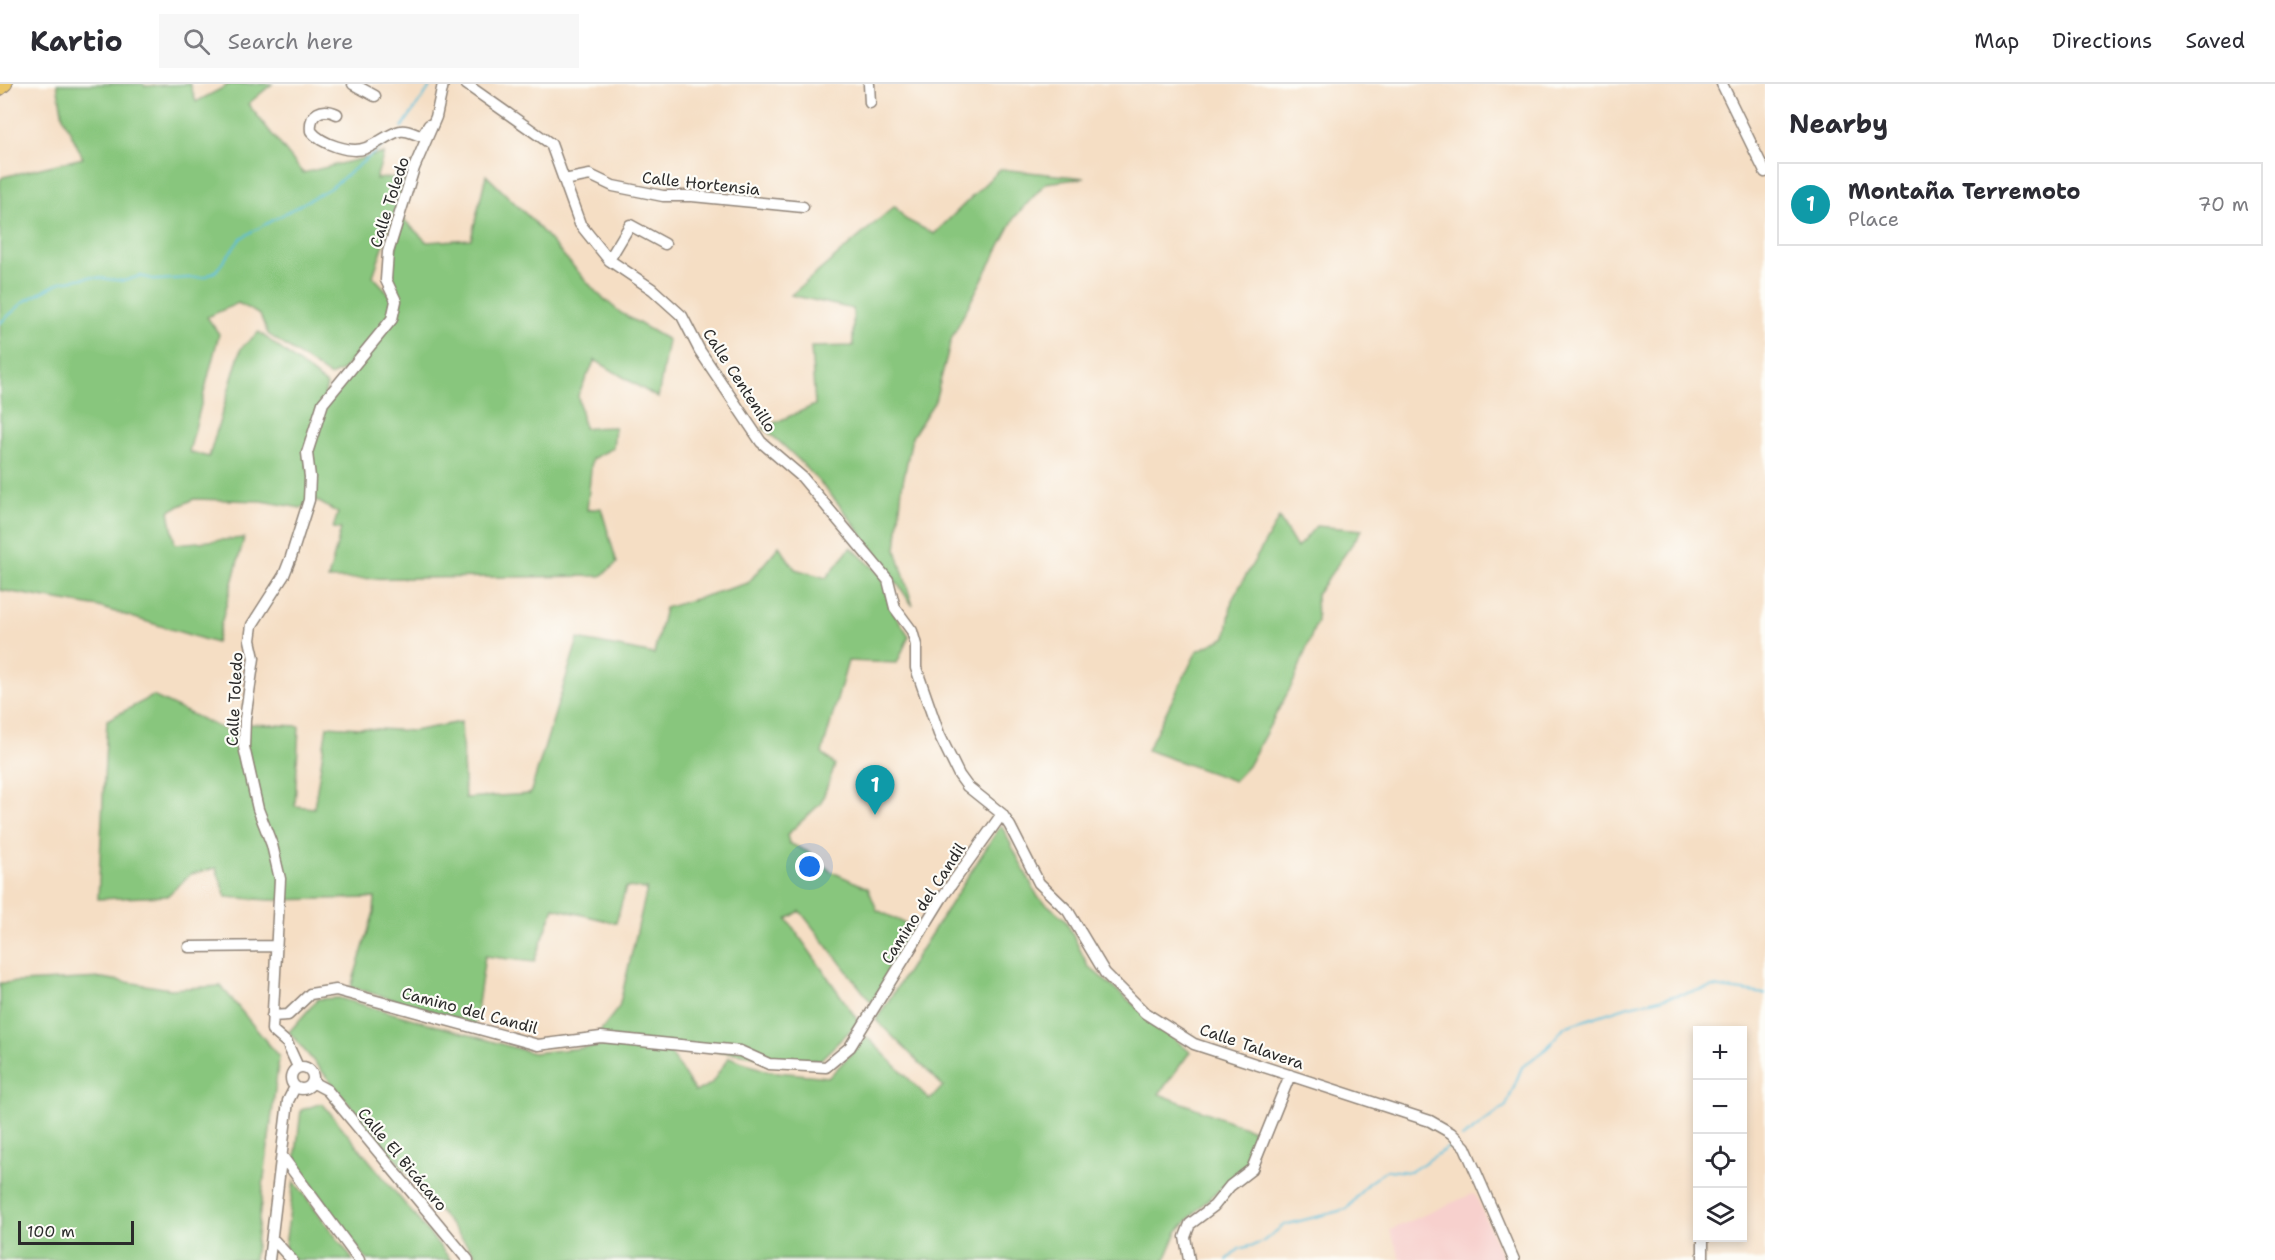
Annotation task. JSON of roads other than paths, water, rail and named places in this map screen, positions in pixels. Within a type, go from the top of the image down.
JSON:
[{"type":"main road","points":[[0,89],[6,84]]},
{"type":"street","points":[[353,84],[375,96]]},
{"type":"street","name":"Calle Toledo","points":[[298,1067],[286,1043],[272,1030],[280,879],[272,845],[258,809],[244,747],[245,719],[254,658],[250,640],[252,626],[284,575],[309,500],[310,477],[307,453],[322,403],[392,319],[396,301],[387,280],[385,268],[388,252],[414,168],[436,117],[443,84]]},
{"type":"street","name":"Calle Centenillo","points":[[466,84],[546,139],[550,144],[580,224],[609,260],[652,289],[682,316],[700,351],[719,376],[761,442],[802,477],[888,580],[895,608],[912,631],[916,645],[916,668],[939,734],[967,786],[1002,814]]},
{"type":"street","points":[[869,84],[870,103]]},
{"type":"street","points":[[1722,84],[1765,172]]},
{"type":"street","points":[[337,114],[327,110],[321,111],[314,116],[310,124],[311,131],[322,141],[358,150],[365,149],[398,131],[408,131],[422,136],[436,117]]},
{"type":"street","name":"Calle Hortensia","points":[[564,180],[590,176],[613,186],[663,196],[692,196],[803,207]]},
{"type":"street","points":[[609,260],[630,225],[665,244]]},
{"type":"street","name":"Camino del Candil","points":[[272,1016],[288,1015],[310,994],[336,990],[538,1045],[602,1037],[740,1051],[768,1064],[826,1067],[850,1047],[941,899],[1002,814]]},
{"type":"street","name":"Calle Talavera","points":[[1002,814],[1039,883],[1068,911],[1105,973],[1145,1013],[1194,1044],[1430,1121],[1451,1133],[1465,1147],[1514,1260]]},
{"type":"street","points":[[189,947],[276,946]]},
{"type":"street","points":[[298,1067],[309,1068],[313,1074],[312,1082],[302,1089],[295,1087],[290,1077],[298,1067]]},
{"type":"street","points":[[1189,1260],[1185,1237],[1190,1224],[1214,1206],[1230,1186],[1252,1169],[1290,1075]]},
{"type":"street","name":"Calle El Bicácaro","points":[[312,1082],[327,1090],[468,1260]]},
{"type":"street","points":[[269,1260],[288,1101],[295,1087]]},
{"type":"street","points":[[282,1156],[359,1260]]},
{"type":"street","points":[[272,1238],[292,1260]]},
{"type":"street","points":[[1703,1242],[1703,1260]]},
{"type":"waterway","points":[[402,127],[432,84]]},
{"type":"waterway","points":[[0,323],[25,301],[61,282],[90,277],[124,281],[140,276],[157,280],[205,277],[216,271],[241,238],[332,187],[385,144]]},
{"type":"waterway","points":[[1462,1138],[1506,1106],[1522,1067],[1547,1048],[1564,1027],[1629,1006],[1713,987],[1765,994]]},
{"type":"waterway","points":[[1227,1260],[1239,1249],[1261,1243],[1284,1225],[1347,1209],[1368,1183],[1387,1170],[1410,1172],[1455,1143]]},
{"type":"place","name":"Montaña Terremoto","points":[[875,815]]}]
